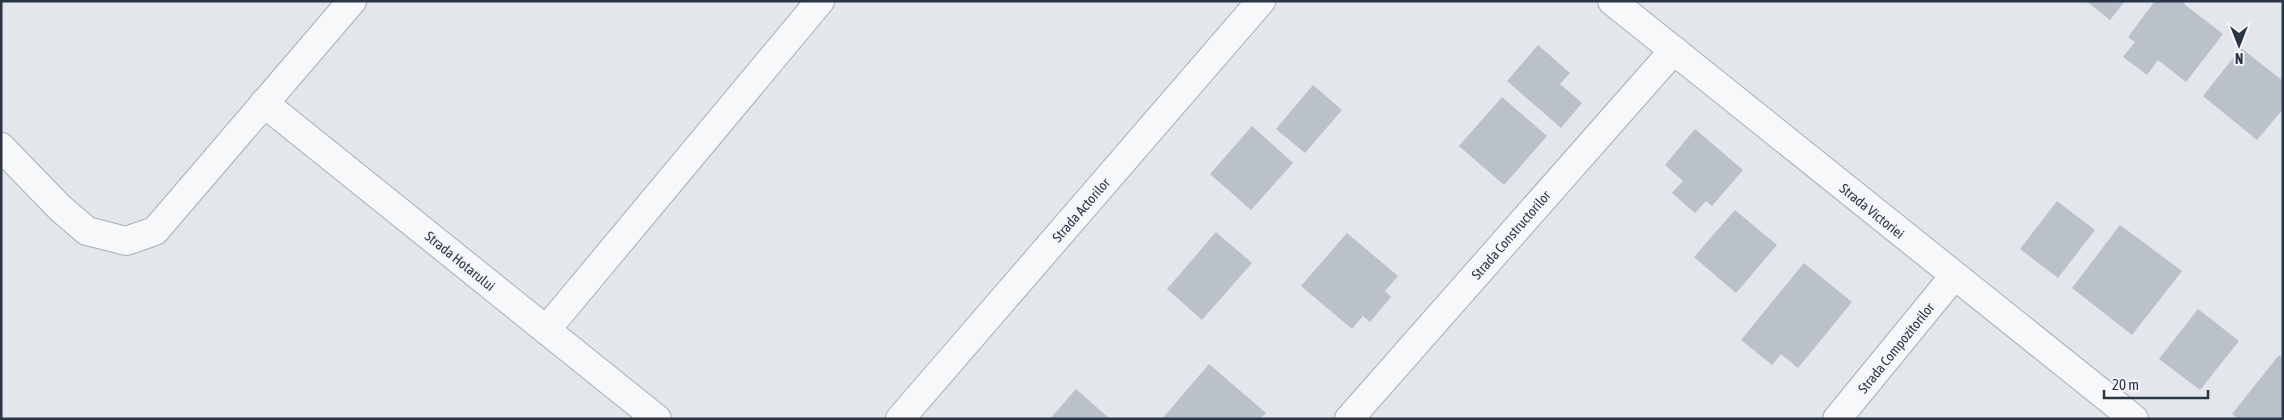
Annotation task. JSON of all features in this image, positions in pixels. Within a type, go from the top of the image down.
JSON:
[{"type":"street","points":[[1,147],[60,208],[88,231],[126,241],[155,231],[352,1]]},
{"type":"street","points":[[546,330],[820,1]]},
{"type":"street","name":"Strada Actorilor","points":[[900,419],[1261,1]]},
{"type":"street","name":"Strada Victoriei","points":[[1612,1],[2134,419]]},
{"type":"street","name":"Strada Constructorilor","points":[[1349,419],[1674,50]]},
{"type":"street","name":"Strada Hotarului","points":[[264,103],[657,419]]},
{"type":"street","name":"Strada Compozitorilor","points":[[1837,419],[1954,276]]},
{"type":"building","points":[[2086,1],[2125,1],[2110,20]]},
{"type":"building","points":[[2155,1],[2186,1],[2184,4],[2223,34],[2186,82],[2158,60],[2147,75],[2123,57],[2135,42],[2128,37]]},
{"type":"building","points":[[1538,45],[1570,73],[1560,84],[1582,103],[1561,128],[1507,81]]},
{"type":"building","points":[[2241,48],[2283,81],[2283,109],[2257,140],[2203,96]]},
{"type":"building","points":[[1313,85],[1342,110],[1305,153],[1276,129]]},
{"type":"building","points":[[1502,97],[1547,136],[1504,185],[1459,146]]},
{"type":"building","points":[[1252,126],[1293,163],[1251,210],[1210,174]]},
{"type":"building","points":[[1695,129],[1743,170],[1712,206],[1706,201],[1695,213],[1672,193],[1683,181],[1665,165]]},
{"type":"building","points":[[2057,201],[2095,230],[2058,278],[2020,249]]},
{"type":"building","points":[[1735,210],[1777,245],[1736,293],[1694,257]]},
{"type":"building","points":[[2120,225],[2182,271],[2132,335],[2072,288]]},
{"type":"building","points":[[1216,232],[1252,263],[1202,320],[1167,289]]},
{"type":"building","points":[[1347,233],[1398,276],[1385,291],[1391,297],[1370,322],[1363,316],[1352,329],[1301,286]]},
{"type":"building","points":[[1804,263],[1852,302],[1798,368],[1781,354],[1772,365],[1741,340]]},
{"type":"building","points":[[2198,309],[2239,341],[2200,390],[2159,359]]},
{"type":"building","points":[[2279,355],[2283,358],[2283,419],[2238,419],[2232,414]]},
{"type":"building","points":[[1209,364],[1266,413],[1260,419],[1162,419]]},
{"type":"building","points":[[1076,389],[1110,419],[1050,419]]}]
